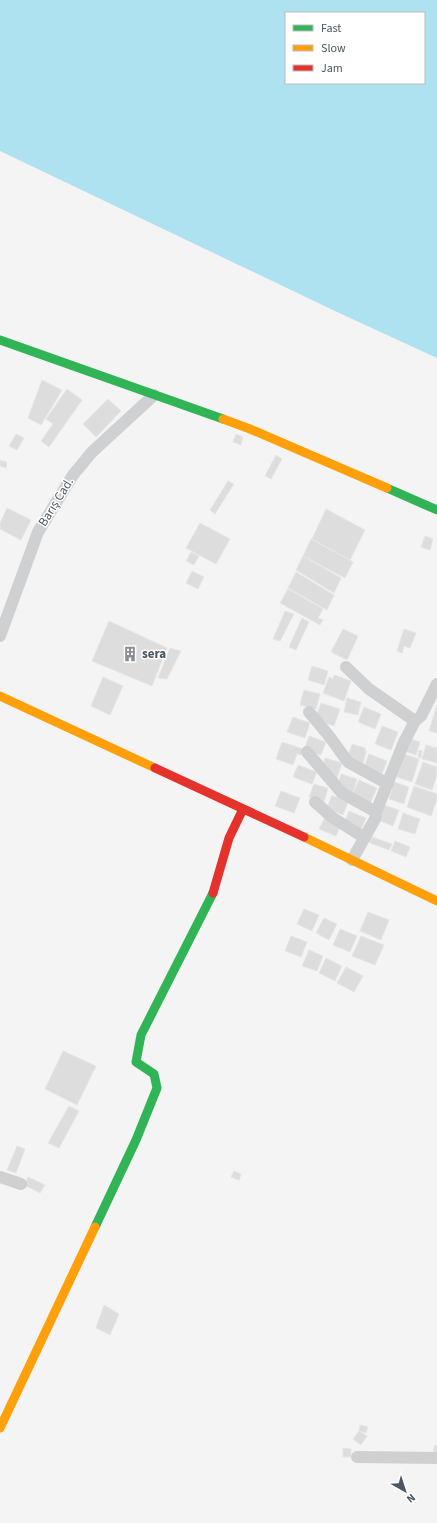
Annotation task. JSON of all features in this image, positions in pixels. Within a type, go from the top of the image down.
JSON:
[{"type":"street","points":[[0,340],[250,429],[437,510]]},
{"type":"street","name":"Barış Cad.","points":[[0,636],[38,532],[73,475],[92,452],[154,395]]},
{"type":"street","points":[[346,667],[370,689],[415,721]]},
{"type":"street","points":[[352,860],[375,820],[376,812],[404,742],[415,721],[421,716],[437,684]]},
{"type":"street","points":[[0,696],[437,901]]},
{"type":"street","points":[[308,712],[329,736],[348,762],[388,784]]},
{"type":"street","points":[[308,752],[342,793],[376,812]]},
{"type":"street","points":[[314,802],[333,818],[365,838]]},
{"type":"street","points":[[0,1428],[136,1140],[157,1088],[154,1074],[136,1062],[141,1035],[214,891],[229,838],[243,809]]},
{"type":"street","points":[[0,1177],[21,1184]]},
{"type":"street","points":[[357,1457],[437,1458]]},
{"type":"water","points":[[0,0],[437,0],[437,358],[337,312],[0,151]]},
{"type":"building","points":[[42,380],[62,390],[41,425],[28,418]]},
{"type":"building","points":[[67,389],[82,400],[49,447],[41,441],[53,424],[46,419]]},
{"type":"building","points":[[108,399],[121,411],[96,437],[83,424]]},
{"type":"building","points":[[16,434],[24,438],[17,450],[9,446]]},
{"type":"building","points":[[236,434],[243,437],[241,445],[233,442]]},
{"type":"building","points":[[276,455],[282,459],[271,479],[265,476]]},
{"type":"building","points":[[0,460],[7,462],[6,468],[0,466]]},
{"type":"building","points":[[228,481],[234,484],[215,514],[210,510]]},
{"type":"building","points":[[7,508],[31,520],[21,540],[0,529],[0,523]]},
{"type":"building","points":[[326,509],[365,530],[350,560],[312,539]]},
{"type":"building","points":[[200,523],[230,539],[216,564],[186,548]]},
{"type":"building","points":[[425,536],[433,539],[430,550],[421,547]]},
{"type":"building","points":[[311,539],[353,562],[345,578],[303,556]]},
{"type":"building","points":[[191,552],[199,556],[194,565],[186,561]]},
{"type":"building","points":[[303,556],[341,578],[334,593],[296,570]]},
{"type":"building","points":[[192,571],[204,577],[198,589],[186,583]]},
{"type":"building","points":[[296,572],[334,595],[327,610],[288,588]]},
{"type":"building","points":[[288,589],[323,609],[318,618],[323,620],[320,625],[280,603]]},
{"type":"building","points":[[285,611],[294,614],[280,641],[273,639]]},
{"type":"building","points":[[302,618],[309,622],[296,650],[289,647]]},
{"type":"building","name":"sera","points":[[109,621],[167,648],[152,686],[92,661]]},
{"type":"building","points":[[343,629],[358,636],[347,660],[331,652]]},
{"type":"building","points":[[404,629],[416,633],[410,648],[404,646],[402,653],[397,651]]},
{"type":"building","name":"sera","points":[[170,648],[181,651],[167,679],[158,678]]},
{"type":"building","points":[[312,666],[328,671],[324,685],[308,680]]},
{"type":"building","points":[[334,675],[351,681],[344,701],[323,693],[329,677],[333,679]]},
{"type":"building","name":"sera","points":[[103,677],[123,686],[110,715],[91,706]]},
{"type":"building","points":[[304,690],[320,694],[316,709],[300,705]]},
{"type":"building","points":[[347,698],[361,702],[358,715],[344,712]]},
{"type":"building","points":[[321,703],[340,709],[334,726],[315,720]]},
{"type":"building","points":[[437,705],[437,733],[429,731]]},
{"type":"building","points":[[364,707],[381,714],[375,729],[358,722]]},
{"type":"building","points":[[293,717],[310,723],[305,738],[287,732]]},
{"type":"building","points":[[382,726],[398,732],[391,750],[375,744]]},
{"type":"building","points":[[309,736],[326,742],[321,755],[304,750]]},
{"type":"building","points":[[408,738],[420,742],[416,755],[404,751]]},
{"type":"building","points":[[282,742],[303,749],[301,755],[297,754],[293,765],[276,759]]},
{"type":"building","points":[[352,744],[365,748],[366,752],[363,764],[347,759]]},
{"type":"building","points":[[426,745],[437,748],[437,763],[422,759]]},
{"type":"building","points":[[419,750],[422,751],[421,758],[418,757]]},
{"type":"building","points":[[369,754],[387,761],[382,774],[364,767]]},
{"type":"building","points":[[404,754],[419,759],[412,782],[397,777]]},
{"type":"building","points":[[325,758],[342,763],[337,778],[329,775],[322,767]]},
{"type":"building","points":[[423,762],[437,767],[436,778],[432,790],[415,784]]},
{"type":"building","points":[[298,765],[317,772],[312,784],[293,777]]},
{"type":"building","points":[[341,774],[357,779],[353,793],[338,785]]},
{"type":"building","points":[[359,780],[377,788],[369,806],[351,798]]},
{"type":"building","points":[[394,782],[409,787],[404,804],[389,799]]},
{"type":"building","points":[[314,784],[328,788],[324,802],[309,797]]},
{"type":"building","points":[[414,786],[437,794],[437,800],[431,816],[407,807]]},
{"type":"building","points":[[281,791],[300,798],[294,813],[275,806]]},
{"type":"building","points":[[332,795],[348,802],[343,815],[327,808]]},
{"type":"building","points":[[384,805],[399,810],[393,826],[378,820]]},
{"type":"building","points":[[349,811],[366,818],[361,830],[344,824]]},
{"type":"building","points":[[403,813],[420,819],[415,834],[398,829]]},
{"type":"building","points":[[325,817],[341,824],[336,836],[319,829]]},
{"type":"building","points":[[372,837],[392,844],[389,850],[370,843]]},
{"type":"building","points":[[395,841],[410,847],[406,857],[391,851]]},
{"type":"building","points":[[304,909],[319,915],[312,931],[297,924]]},
{"type":"building","points":[[368,912],[389,920],[381,940],[360,931]]},
{"type":"building","points":[[324,918],[337,924],[329,940],[316,933]]},
{"type":"building","points":[[340,929],[357,936],[350,952],[333,945]]},
{"type":"building","points":[[291,936],[307,942],[301,957],[285,951]]},
{"type":"building","points":[[361,936],[384,945],[375,965],[352,956]]},
{"type":"building","points":[[309,950],[323,956],[317,971],[302,966]]},
{"type":"building","points":[[326,958],[342,966],[335,981],[319,973]]},
{"type":"building","points":[[346,967],[363,976],[354,992],[337,983]]},
{"type":"building","points":[[63,1051],[96,1066],[77,1105],[45,1089]]},
{"type":"building","points":[[69,1106],[79,1111],[59,1148],[48,1143]]},
{"type":"building","points":[[17,1146],[25,1149],[16,1173],[7,1170]]},
{"type":"building","points":[[234,1171],[241,1174],[239,1180],[231,1177]]},
{"type":"building","points":[[28,1177],[45,1185],[40,1193],[24,1185]]},
{"type":"building","points":[[104,1305],[119,1314],[110,1335],[96,1328]]},
{"type":"building","points":[[360,1425],[368,1427],[366,1433],[359,1431]]},
{"type":"building","points":[[359,1431],[367,1436],[361,1445],[353,1439]]},
{"type":"building","points":[[435,1445],[437,1446],[437,1453],[433,1451]]},
{"type":"building","points":[[343,1448],[351,1449],[351,1457],[343,1457]]},
{"type":"traffic: fast","points":[[0,340],[223,419]]},
{"type":"traffic: fast","points":[[387,488],[437,510]]},
{"type":"traffic: fast","points":[[95,1227],[136,1140],[157,1088],[154,1074],[136,1062],[141,1035],[213,893]]},
{"type":"traffic: slow","points":[[223,419],[250,429],[387,488]]},
{"type":"traffic: slow","points":[[0,696],[155,768]]},
{"type":"traffic: slow","points":[[304,837],[437,901]]},
{"type":"traffic: slow","points":[[0,1428],[95,1227]]},
{"type":"traffic: jam","points":[[155,768],[304,837]]},
{"type":"traffic: jam","points":[[213,893],[229,838],[243,809]]},
{"type":"place","name":"sera","points":[[130,654]]}]
